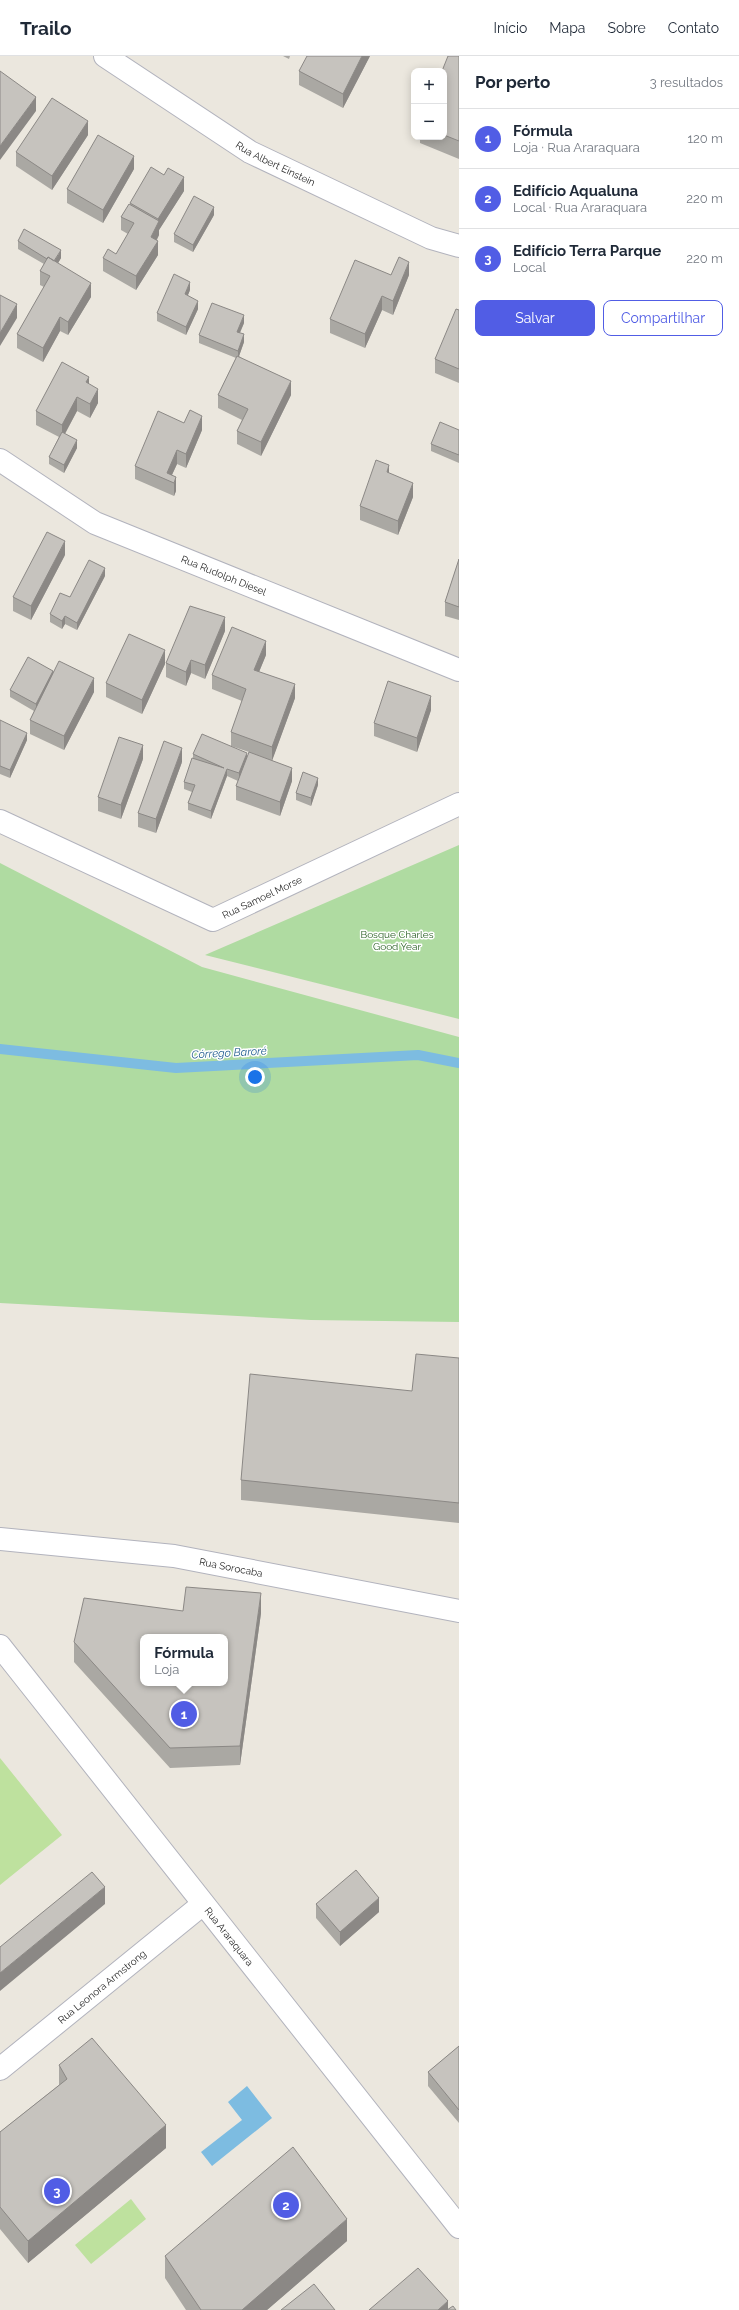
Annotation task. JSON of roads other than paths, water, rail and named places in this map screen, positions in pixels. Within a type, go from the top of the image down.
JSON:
[{"type":"street","name":"Rua Albert Einstein","points":[[105,56],[250,152],[431,238],[459,246]]},
{"type":"street","name":"Rua Rudolph Diesel","points":[[0,460],[95,523],[459,670]]},
{"type":"street","name":"Rua Samoel Morse","points":[[0,821],[213,920],[459,804]]},
{"type":"street","name":"Rua Sorocaba","points":[[0,1539],[174,1556],[459,1611]]},
{"type":"street","name":"Rua Araraquara","points":[[0,1646],[459,2227]]},
{"type":"street","name":"Rua Leonora Armstrong","points":[[0,2068],[203,1904]]},
{"type":"water","points":[[247,2086],[272,2118],[212,2166],[201,2152],[242,2120],[228,2102]]},
{"type":"waterway","name":"Córrego Baroré","points":[[0,1049],[176,1068],[418,1055],[459,1063]]},
{"type":"place","name":"Fórmula","points":[[184,1714]]},
{"type":"place","name":"Edifício Terra Parque","points":[[57,2191]]},
{"type":"place","name":"Edifício Aqualuna","points":[[286,2205]]},
{"type":"park label","name":"Bosque Charles Good Year","points":[[397,940]]}]
